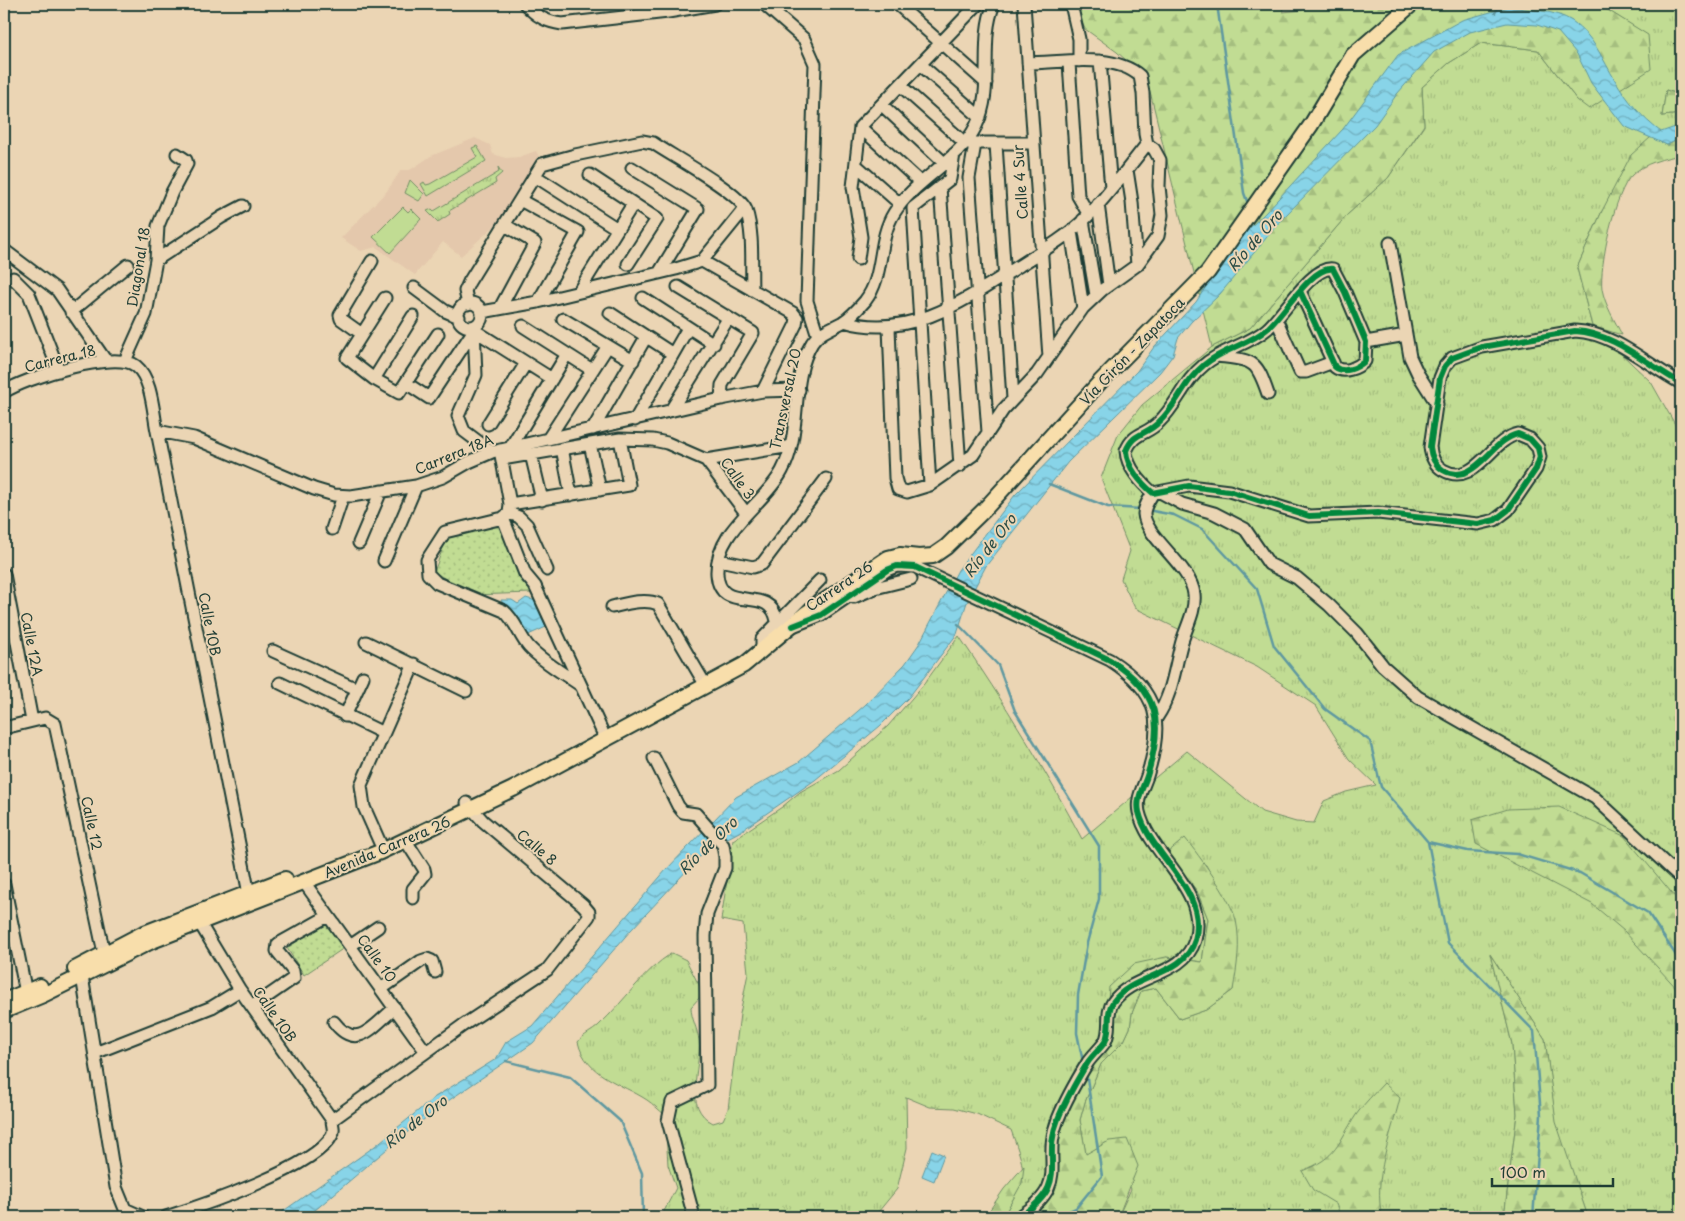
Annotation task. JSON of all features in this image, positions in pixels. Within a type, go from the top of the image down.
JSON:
[{"type":"main road","name":"Vía Girón - Zapatoca","points":[[793,626],[835,592],[888,558],[900,555],[926,558],[946,547],[984,510],[1136,344],[1208,272],[1243,225],[1317,117],[1353,54],[1412,4]]},
{"type":"main road","name":"Avenida Carrera 26","points":[[4,1011],[28,1002],[82,976],[139,946],[470,806],[744,665],[793,626]]},
{"type":"main road","name":"Avenida Carrera 26","points":[[4,1001],[26,993],[142,934],[304,882],[406,841],[602,731],[742,658],[759,652]]},
{"type":"street","points":[[525,4],[537,16],[548,22],[562,24],[668,12],[715,4]]},
{"type":"street","points":[[764,4],[804,40],[816,64],[807,301],[818,336]]},
{"type":"street","points":[[897,4],[986,83]]},
{"type":"street","points":[[858,259],[861,237],[853,194],[860,127],[978,4]]},
{"type":"street","name":"Calle 4 Sur","points":[[1024,4],[1032,143],[1049,357]]},
{"type":"street","points":[[1071,4],[1078,30],[1074,62],[1078,196],[1086,218],[1096,295]]},
{"type":"street","name":"Transversal 20","points":[[777,621],[773,609],[766,602],[734,598],[723,591],[718,575],[719,560],[731,533],[746,513],[780,476],[791,446],[799,390],[807,354],[818,336],[844,321],[857,310],[871,292],[878,273],[886,228],[900,204],[920,182],[943,162],[970,143],[980,117],[986,83],[990,6]]},
{"type":"street","points":[[844,321],[858,325],[889,327],[922,319],[949,308],[977,292],[1071,231],[1086,218],[1147,144],[1140,76],[1125,66],[1100,61],[1028,64]]},
{"type":"street","points":[[1100,61],[1111,188]]},
{"type":"street","points":[[921,65],[980,117]]},
{"type":"street","points":[[901,86],[970,143],[1032,143]]},
{"type":"street","points":[[882,105],[943,162]]},
{"type":"street","points":[[860,127],[920,182]]},
{"type":"street","points":[[468,304],[465,290],[468,282],[545,163],[642,141],[653,143],[732,194],[745,208],[749,225],[752,290]]},
{"type":"street","points":[[970,143],[969,178],[988,432]]},
{"type":"street","points":[[996,144],[1013,399]]},
{"type":"street","points":[[889,327],[896,484],[898,489],[903,492],[930,486],[973,455],[1013,399],[1037,374],[1084,308],[1096,295],[1137,265],[1158,236],[1162,226],[1160,160],[1154,149],[1147,144]]},
{"type":"street","name":"Diagonal 18","points":[[125,360],[146,314],[156,260],[158,226],[172,192],[187,164],[186,160],[177,154]]},
{"type":"street","points":[[950,179],[954,154]]},
{"type":"street","points":[[856,165],[900,204]]},
{"type":"street","points":[[632,168],[698,209],[659,273]]},
{"type":"street","points":[[1127,170],[1132,202],[1137,265]]},
{"type":"street","points":[[590,175],[656,219],[628,264]]},
{"type":"street","points":[[535,176],[616,228]]},
{"type":"street","points":[[930,486],[922,319],[913,208],[950,179],[969,178]]},
{"type":"street","points":[[940,187],[960,466]]},
{"type":"street","points":[[520,200],[578,232],[538,302]]},
{"type":"street","points":[[579,291],[616,228],[633,204]]},
{"type":"street","points":[[1098,204],[1109,285]]},
{"type":"street","points":[[156,260],[222,217],[243,206]]},
{"type":"street","points":[[482,312],[538,302],[702,261],[745,208]]},
{"type":"street","points":[[500,308],[535,243],[505,224]]},
{"type":"street","points":[[1071,231],[1084,308]]},
{"type":"street","points":[[1390,243],[1406,335],[1414,366],[1437,404]]},
{"type":"street","points":[[4,250],[51,284],[106,361]]},
{"type":"street","points":[[362,334],[341,318],[340,315],[372,261]]},
{"type":"street","points":[[702,261],[793,313],[797,318],[796,324],[763,391]]},
{"type":"street","points":[[71,312],[128,265]]},
{"type":"street","points":[[1300,291],[1333,362],[1339,370],[1359,366],[1365,361],[1366,342],[1345,292],[1332,269],[1322,270],[1300,291],[1265,332],[1218,356],[1195,372],[1157,425],[1133,437],[1126,451],[1128,462],[1144,486],[1182,504],[1214,513],[1245,529],[1269,564],[1297,578],[1329,605],[1357,633],[1383,666],[1418,697],[1595,798],[1681,878]]},
{"type":"street","points":[[13,278],[29,294],[59,371]]},
{"type":"street","points":[[678,287],[753,335],[722,385],[721,399]]},
{"type":"street","points":[[414,288],[445,311],[459,317],[466,326],[474,328],[552,379]]},
{"type":"street","points":[[385,298],[347,359],[374,379],[398,394],[438,334]]},
{"type":"street","points":[[643,298],[714,344]]},
{"type":"street","points":[[406,383],[429,398],[474,328],[481,321],[482,312],[478,306],[468,304],[462,307],[459,317]]},
{"type":"street","points":[[610,313],[673,354]]},
{"type":"street","points":[[374,379],[413,316]]},
{"type":"street","points":[[563,319],[633,361]]},
{"type":"street","points":[[671,410],[728,320]]},
{"type":"street","points":[[1277,320],[1300,372],[1306,372],[1333,362]]},
{"type":"street","points":[[523,326],[592,370]]},
{"type":"street","points":[[474,328],[476,375],[458,416],[464,431],[501,452],[531,454],[620,440],[644,439],[667,443],[706,460],[791,446]]},
{"type":"street","points":[[635,420],[688,328]]},
{"type":"street","points":[[1019,1217],[1038,1205],[1050,1185],[1053,1163],[1052,1140],[1057,1120],[1089,1062],[1105,1041],[1111,1004],[1129,986],[1175,965],[1187,953],[1194,940],[1197,924],[1194,908],[1187,891],[1142,824],[1138,810],[1138,798],[1157,739],[1157,717],[1164,706],[1172,686],[1181,644],[1193,609],[1194,594],[1192,586],[1179,564],[1153,533],[1145,511],[1157,493],[1189,486],[1229,490],[1309,516],[1378,513],[1478,524],[1495,520],[1508,510],[1536,469],[1540,457],[1538,448],[1530,439],[1512,435],[1466,473],[1455,475],[1447,472],[1434,461],[1430,447],[1440,378],[1445,366],[1463,353],[1575,331],[1588,331],[1615,342],[1681,383]]},
{"type":"street","points":[[1366,342],[1406,335]]},
{"type":"street","points":[[593,429],[646,337]]},
{"type":"street","points":[[548,439],[608,346]]},
{"type":"street","points":[[567,354],[552,379],[501,452],[507,512],[525,574],[535,586],[602,731]]},
{"type":"street","points":[[1218,356],[1250,361],[1257,366],[1268,394]]},
{"type":"street","name":"Carrera 18","points":[[5,387],[59,371],[106,361],[125,360]]},
{"type":"street","name":"Calle 10B","points":[[125,360],[137,366],[144,376],[158,431],[250,898]]},
{"type":"street","points":[[488,424],[526,363]]},
{"type":"street","name":"Carrera 18A","points":[[158,431],[194,438],[314,489],[342,496],[416,486],[443,477],[469,462],[501,452],[671,410],[763,391],[799,390]]},
{"type":"street","points":[[580,685],[535,653],[504,611],[437,583],[428,574],[427,560],[445,532],[542,500],[629,485],[620,440]]},
{"type":"street","points":[[590,444],[600,490]]},
{"type":"street","points":[[562,448],[570,495]]},
{"type":"street","points":[[531,454],[542,500]]},
{"type":"street","name":"Calle 3","points":[[706,460],[746,513]]},
{"type":"street","points":[[719,560],[753,568],[762,564],[826,479]]},
{"type":"street","points":[[384,561],[416,486]]},
{"type":"street","points":[[358,543],[381,491]]},
{"type":"street","points":[[332,529],[342,496]]},
{"type":"street","points":[[507,512],[519,517],[527,525],[547,570]]},
{"type":"street","name":"Carrera 26","points":[[793,626],[809,621],[887,570],[907,566],[928,572],[986,602],[1110,660],[1123,668],[1138,684],[1157,717]]},
{"type":"street","name":"Calle 12A","points":[[4,574],[32,720]]},
{"type":"street","points":[[833,606],[876,588],[911,579]]},
{"type":"street","points":[[759,652],[762,639],[777,621],[820,580]]},
{"type":"street","points":[[612,607],[653,601],[658,604],[702,679]]},
{"type":"street","points":[[366,642],[466,691]]},
{"type":"street","points":[[273,651],[357,689]]},
{"type":"street","points":[[380,843],[364,807],[361,785],[414,664]]},
{"type":"street","points":[[345,716],[363,677]]},
{"type":"street","points":[[280,684],[383,733]]},
{"type":"street","name":"Calle 12","points":[[32,720],[45,718],[52,720],[57,729],[104,954]]},
{"type":"street","points":[[4,728],[32,720]]},
{"type":"street","points":[[654,758],[682,812],[696,814],[723,846],[725,868],[709,908],[705,936],[707,1085],[672,1102],[668,1121],[694,1217]]},
{"type":"street","name":"Calle 8","points":[[426,1052],[500,1000],[547,970],[589,916],[589,912],[470,806]]},
{"type":"street","points":[[406,841],[424,869],[425,874],[413,889],[413,898]]},
{"type":"street","name":"Calle 10","points":[[304,882],[426,1052]]},
{"type":"street","points":[[4,884],[26,993]]},
{"type":"street","points":[[252,1007],[294,978],[293,971],[277,951],[278,944],[328,916]]},
{"type":"street","name":"Calle 10B","points":[[199,922],[240,990],[332,1120]]},
{"type":"street","points":[[350,946],[378,927]]},
{"type":"street","points":[[381,989],[421,961],[427,959],[432,961],[435,972]]},
{"type":"street","points":[[82,976],[116,1187],[125,1209],[143,1217]]},
{"type":"street","points":[[95,1053],[212,1007],[240,990]]},
{"type":"street","points":[[334,1022],[342,1033],[355,1037],[363,1034],[395,1008]]},
{"type":"street","points":[[166,1217],[258,1184],[287,1169],[324,1145],[332,1135],[332,1120],[426,1052]]},
{"type":"shaded area","points":[[475,138],[490,145],[493,154],[506,158],[519,157],[536,151],[539,156],[535,160],[510,212],[461,256],[443,242],[415,275],[376,247],[361,251],[341,238],[387,191],[401,170],[410,170],[431,156]]},
{"type":"green space","points":[[1073,4],[1282,4],[1283,12],[1302,10],[1313,4],[1598,4],[1648,35],[1651,69],[1589,109],[1577,100],[1538,50],[1481,43],[1449,63],[1422,87],[1424,125],[1388,178],[1348,214],[1250,328],[1212,347],[1147,79],[1117,52],[1085,29]]},
{"type":"green space","points":[[1598,4],[1681,4],[1681,89],[1675,93],[1666,90],[1662,116],[1681,114],[1681,138],[1651,137],[1602,211],[1577,268],[1592,326],[1651,382],[1681,435],[1681,1217],[1588,1217],[1556,1126],[1545,1039],[1491,956],[1512,1044],[1517,1114],[1504,1217],[1118,1217],[1131,1189],[1109,1141],[1086,1155],[1080,1120],[1085,1102],[1101,1064],[1124,1041],[1141,991],[1156,988],[1180,1019],[1206,1010],[1233,990],[1235,919],[1206,865],[1167,853],[1197,891],[1208,919],[1202,962],[1166,957],[1106,1029],[1050,1185],[1016,1217],[1003,1217],[1017,1192],[1022,1175],[1020,1157],[1011,1130],[977,1114],[954,1108],[930,1107],[906,1097],[907,1148],[897,1189],[874,1217],[661,1217],[676,1188],[668,1165],[665,1115],[647,1100],[596,1071],[582,1054],[578,1042],[599,1025],[662,960],[672,953],[686,960],[700,987],[699,998],[691,1007],[699,1041],[695,1097],[698,1107],[704,1116],[713,1123],[723,1120],[728,1109],[740,1014],[748,973],[743,924],[721,920],[733,840],[782,807],[800,792],[839,770],[888,726],[924,684],[959,636],[1024,736],[1082,839],[1187,751],[1262,812],[1296,822],[1314,823],[1324,801],[1346,792],[1376,785],[1349,759],[1316,706],[1257,667],[1135,608],[1121,579],[1130,551],[1101,478],[1118,435],[1142,405],[1212,347],[1250,328],[1348,214],[1388,178],[1424,126],[1422,87],[1449,63],[1481,43],[1538,50],[1577,100],[1647,35]]},
{"type":"green space","points":[[1681,89],[1681,114],[1662,116],[1666,90],[1675,93]]},
{"type":"green space","points":[[1651,137],[1667,145],[1681,138],[1681,155],[1649,164],[1632,175],[1620,196],[1614,212],[1603,264],[1602,289],[1608,307],[1622,335],[1592,326],[1577,268],[1602,211],[1631,155]]},
{"type":"green space","points":[[477,146],[486,161],[428,196],[421,184],[424,182],[426,185],[430,184],[477,157],[472,148]]},
{"type":"green space","points":[[498,167],[502,173],[495,179],[496,183],[449,211],[450,214],[438,222],[427,211],[432,209],[434,211],[499,172]]},
{"type":"green space","points":[[410,180],[424,194],[419,201],[405,193]]},
{"type":"green space","points":[[403,207],[408,212],[411,209],[421,219],[390,253],[373,237]]},
{"type":"green space","points":[[499,524],[531,593],[473,595],[434,572],[447,537]]},
{"type":"green space","points":[[1559,807],[1624,836],[1681,904],[1681,993],[1624,931],[1592,904],[1476,844],[1472,820],[1508,809]]},
{"type":"green space","points":[[1185,838],[1228,900],[1236,920],[1238,947],[1233,990],[1206,1010],[1180,1019],[1156,988],[1141,991],[1124,1041],[1101,1064],[1085,1102],[1080,1120],[1086,1154],[1109,1141],[1127,1139],[1138,1166],[1118,1217],[1016,1217],[1050,1185],[1064,1099],[1088,1052],[1106,1029],[1109,987],[1134,964],[1166,957],[1202,962],[1208,919],[1197,891],[1167,853]]},
{"type":"green space","points":[[327,922],[344,948],[304,975],[287,948]]},
{"type":"green space","points":[[1490,954],[1545,1039],[1556,1122],[1588,1217],[1504,1217],[1517,1114],[1512,1044]]},
{"type":"green space","points":[[1384,1083],[1400,1098],[1381,1172],[1380,1202],[1382,1217],[1341,1217],[1336,1204],[1313,1190],[1302,1171],[1314,1166],[1330,1155],[1359,1111]]},
{"type":"green space","points":[[1024,1166],[1022,1183],[1003,1217],[985,1217],[1004,1189]]},
{"type":"water","name":"Río de Oro","points":[[1509,7],[1550,13],[1572,21],[1592,41],[1620,88],[1641,114],[1661,132],[1681,125],[1681,138],[1667,145],[1624,126],[1591,83],[1577,54],[1558,32],[1537,25],[1507,23],[1470,32],[1434,52],[1397,94],[1375,125],[1281,220],[1220,294],[1191,322],[1178,338],[1173,355],[1160,372],[1068,462],[986,566],[967,602],[957,634],[909,697],[880,726],[815,780],[741,831],[707,849],[631,930],[533,1043],[445,1103],[400,1138],[307,1217],[275,1217],[375,1146],[435,1097],[496,1059],[506,1042],[532,1026],[666,870],[736,797],[799,762],[865,705],[905,664],[919,644],[958,570],[1015,495],[1137,371],[1154,347],[1196,302],[1235,242],[1265,213],[1343,129],[1398,55],[1462,20]]},
{"type":"water","points":[[526,598],[536,601],[546,627],[526,636],[515,614],[501,600],[512,600],[518,604]]},
{"type":"water","points":[[932,1150],[944,1155],[934,1181],[922,1176]]},
{"type":"waterway","points":[[1217,4],[1244,193],[1248,204]]},
{"type":"waterway","points":[[1495,13],[1500,4]]},
{"type":"waterway","points":[[1049,484],[1108,507],[1141,509]]},
{"type":"waterway","points":[[1147,510],[1174,515],[1202,529],[1257,589],[1274,646],[1325,709],[1370,741],[1381,787],[1428,842],[1468,851],[1517,854],[1580,873],[1648,913],[1681,963]]},
{"type":"waterway","points":[[958,624],[998,665],[1015,711],[1099,846],[1099,899],[1087,943],[1078,995],[1077,1033],[1083,1062]]},
{"type":"waterway","points":[[1428,842],[1448,943],[1534,1031],[1541,1115],[1533,1217]]},
{"type":"waterway","points":[[506,1061],[570,1077],[620,1121],[642,1173],[643,1217]]},
{"type":"waterway","points":[[1056,1217],[1076,1208],[1102,1176],[1086,1072]]},
{"type":"cycle path","points":[[1300,291],[1335,367],[1346,370],[1358,366],[1365,361],[1366,342],[1345,292],[1333,269],[1325,270],[1307,283],[1298,293],[1274,323],[1267,329],[1252,339],[1219,355],[1197,371],[1159,422],[1132,440],[1126,451],[1129,463],[1139,480],[1153,493],[1189,486],[1229,491],[1309,516],[1378,513],[1478,524],[1495,520],[1508,510],[1536,469],[1540,457],[1538,448],[1530,439],[1518,434],[1508,438],[1482,461],[1464,473],[1454,474],[1438,466],[1432,457],[1430,447],[1440,378],[1445,366],[1452,358],[1482,347],[1575,331],[1604,337],[1681,383]]},
{"type":"cycle path","points":[[793,626],[821,615],[887,570],[897,566],[915,567],[1110,660],[1127,672],[1139,684],[1154,710],[1156,724],[1155,740],[1138,807],[1145,828],[1176,873],[1194,905],[1197,922],[1195,940],[1189,952],[1180,961],[1133,985],[1113,1002],[1109,1011],[1108,1032],[1105,1042],[1088,1062],[1058,1119],[1053,1134],[1050,1182],[1045,1193],[1035,1205],[1019,1217]]}]
